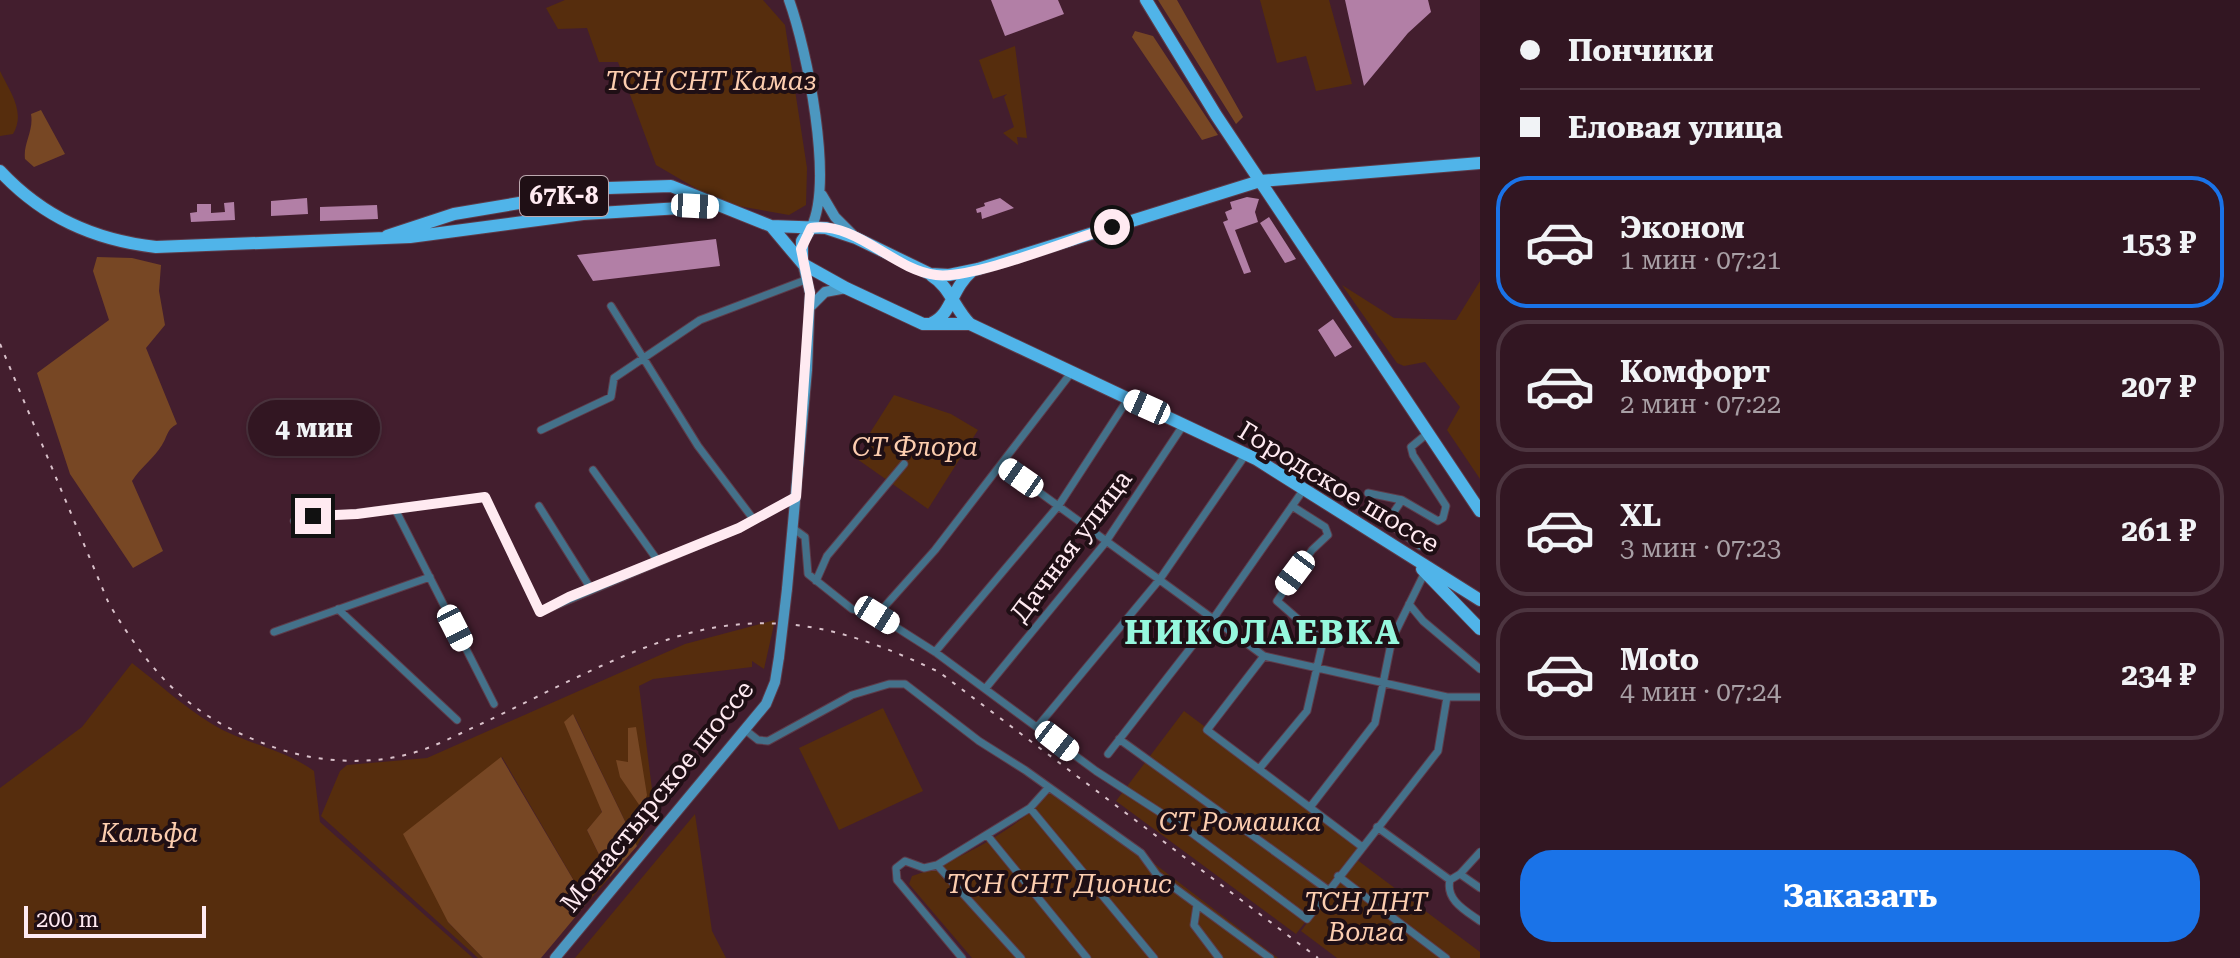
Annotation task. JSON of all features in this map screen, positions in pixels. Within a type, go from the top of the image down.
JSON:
[{"type":"main road","points":[[789,0],[806,62],[822,195],[835,217],[856,238]]},
{"type":"main road","points":[[1146,0],[1165,36],[1480,511]]},
{"type":"main road","points":[[811,228],[826,228],[856,238],[930,274],[972,271],[1260,181],[1480,163]]},
{"type":"main road","name":"67К-8","points":[[0,171],[43,209],[115,243],[188,248],[454,232],[574,214],[675,206],[717,207]]},
{"type":"main road","name":"67К-8","points":[[387,236],[454,214],[608,188],[671,186],[684,189],[717,207],[771,226],[811,228]]},
{"type":"main road","points":[[803,264],[802,241],[811,228],[822,195]]},
{"type":"main road","points":[[771,226],[803,264],[846,288],[928,324],[970,324]]},
{"type":"main road","name":"Монастырское шоссе","points":[[555,958],[766,704],[775,682],[794,529],[810,307],[808,279],[803,264]]},
{"type":"main road","points":[[928,324],[946,314],[949,299],[972,271]]},
{"type":"main road","name":"Городское шоссе","points":[[930,274],[939,280],[949,299],[970,324],[1246,454],[1306,487],[1480,600]]},
{"type":"main road","points":[[810,307],[825,292],[846,288]]},
{"type":"main road","points":[[1396,546],[1480,629]]},
{"type":"street","points":[[541,430],[611,397],[614,378],[700,320],[808,279]]},
{"type":"street","points":[[611,306],[698,446],[754,520]]},
{"type":"street","points":[[877,615],[935,550],[1071,373]]},
{"type":"street","points":[[935,652],[1059,505],[1128,399]]},
{"type":"street","name":"Дачная улица","points":[[985,689],[1107,540],[1184,424]]},
{"type":"street","points":[[1368,493],[1402,500],[1438,521],[1447,512],[1411,447],[1428,433]]},
{"type":"street","points":[[1038,726],[1160,579],[1246,454]]},
{"type":"street","points":[[816,581],[827,556],[904,464]]},
{"type":"street","points":[[1002,465],[1264,656],[1447,697],[1480,697]]},
{"type":"street","points":[[593,470],[658,561]]},
{"type":"street","points":[[1108,754],[1213,619],[1306,487]]},
{"type":"street","points":[[294,521],[485,497],[540,612],[754,520],[796,497]]},
{"type":"street","points":[[1402,500],[1387,522],[1420,546]]},
{"type":"street","points":[[539,506],[591,589]]},
{"type":"street","points":[[1259,769],[1307,711],[1322,637],[1277,601],[1312,550],[1328,535],[1325,527],[1292,506]]},
{"type":"street","points":[[395,509],[494,704]]},
{"type":"street","points":[[794,529],[805,537],[804,561],[808,574],[852,609],[877,615],[935,652],[1307,919],[1438,751],[1447,697]]},
{"type":"street","points":[[1311,806],[1375,723],[1392,639],[1425,572]]},
{"type":"street","points":[[274,632],[430,577]]},
{"type":"street","points":[[1409,604],[1423,621],[1480,669]]},
{"type":"street","points":[[338,609],[457,720]]},
{"type":"street","points":[[1264,656],[1207,730],[1361,846]]},
{"type":"street","points":[[744,729],[758,740],[768,741],[852,695],[889,684],[905,684],[979,741],[1141,853],[1157,875],[1270,958]]},
{"type":"street","points":[[1119,739],[1328,890]]},
{"type":"street","points":[[962,958],[895,876],[896,868],[905,861],[924,868],[937,865],[1030,808],[1048,788]]},
{"type":"street","points":[[1030,808],[1154,958]]},
{"type":"street","points":[[1377,827],[1450,880]]},
{"type":"street","points":[[987,835],[1087,958]]},
{"type":"street","points":[[1480,852],[1460,874],[1450,880],[1448,890],[1452,898],[1480,921]]},
{"type":"street","points":[[937,865],[1021,958]]},
{"type":"street","points":[[1460,874],[1480,888]]},
{"type":"street","points":[[1338,876],[1446,958]]},
{"type":"street","points":[[1197,905],[1194,925],[1219,958]]},
{"type":"green space","name":"ТСН СНТ Камаз","points":[[565,0],[763,0],[785,25],[807,168],[806,205],[789,215],[721,203],[656,165],[618,62],[599,62],[587,28],[558,29],[546,8]]},
{"type":"green space","points":[[1260,0],[1329,0],[1352,84],[1316,91],[1306,56],[1277,63]]},
{"type":"green space","points":[[1015,46],[1027,138],[1017,137],[1018,145],[1003,133],[1014,127],[1004,97],[1007,94],[993,99],[979,60]]},
{"type":"green space","points":[[0,71],[15,102],[18,118],[13,134],[0,136]]},
{"type":"green space","points":[[1480,281],[1480,479],[1447,430],[1460,407],[1425,362],[1404,366],[1397,363],[1342,285],[1394,318],[1456,320]]},
{"type":"green space","name":"СТ Флора","points":[[894,395],[951,414],[978,430],[928,509],[850,454],[871,453],[868,436]]},
{"type":"green space","points":[[1295,456],[1338,484],[1343,499],[1276,458]]},
{"type":"green space","points":[[775,620],[764,669],[752,661],[752,667],[653,679],[639,686],[655,813],[637,846],[574,715],[602,813],[587,830],[610,877],[587,903],[502,757],[448,922],[483,958],[478,958],[321,816],[340,771],[347,765],[427,758],[685,644]]},
{"type":"green space","name":"Кальфа","points":[[132,663],[212,724],[290,757],[314,771],[320,822],[473,958],[0,958],[0,788],[82,727]]},
{"type":"green space","points":[[883,708],[923,791],[839,830],[799,748]]},
{"type":"green space","name":"СТ Ромашка","points":[[1184,711],[1364,846],[1296,934],[1116,801]]},
{"type":"green space","name":"ТСН СНТ Дионис","points":[[1054,787],[1278,958],[972,958],[909,884],[912,876],[950,861],[989,840],[1026,815]]},
{"type":"green space","points":[[695,814],[712,931],[726,958],[575,958]]},
{"type":"green space","name":"ТСН ДНТ Волга","points":[[1356,859],[1480,952],[1480,958],[1337,958],[1301,931]]},
{"type":"shaded area","points":[[1158,0],[1177,0],[1243,117],[1236,124]]},
{"type":"shaded area","points":[[1135,31],[1153,36],[1218,135],[1202,140],[1132,37]]},
{"type":"shaded area","points":[[41,110],[65,154],[34,167],[25,159],[25,153],[31,114]]},
{"type":"shaded area","points":[[97,257],[132,258],[161,265],[159,291],[165,325],[146,348],[177,424],[132,481],[163,551],[133,568],[70,474],[37,373],[109,320],[93,271]]},
{"type":"shaded area","points":[[573,714],[637,846],[610,877],[587,830],[602,812],[564,722]]},
{"type":"shaded area","points":[[636,727],[647,795],[642,809],[620,777],[616,760],[628,762],[628,728]]},
{"type":"shaded area","points":[[501,757],[587,903],[541,958],[483,958],[448,922],[403,834]]},
{"type":"building","points":[[991,0],[1058,0],[1064,14],[1005,36]]},
{"type":"building","points":[[1345,0],[1428,0],[1431,12],[1408,33],[1364,86]]},
{"type":"building","points":[[1247,197],[1259,199],[1255,212],[1258,222],[1235,230],[1251,272],[1244,274],[1223,222],[1228,220],[1225,212],[1232,209],[1230,202]]},
{"type":"building","points":[[307,198],[308,214],[271,216],[271,201]]},
{"type":"building","points":[[1000,198],[1014,208],[982,219],[981,212],[977,213],[976,209]]},
{"type":"building","points":[[234,202],[235,220],[191,222],[190,213],[197,212],[197,204],[211,204],[211,213],[225,212],[224,203]]},
{"type":"building","points":[[377,205],[378,219],[320,221],[320,207]]},
{"type":"building","points":[[1269,217],[1296,259],[1285,263],[1260,223]]},
{"type":"building","points":[[716,239],[720,266],[593,281],[577,255]]},
{"type":"building","points":[[1333,319],[1352,347],[1335,357],[1318,330]]},
{"type":"railway","points":[[0,344],[109,604],[157,672],[175,690],[215,721],[240,733],[268,745],[318,758],[353,761],[388,758],[435,745],[659,642],[718,627],[748,624],[805,626],[885,648],[939,672],[1318,958]]},
{"type":"district","name":"НИКОЛАЕВКА","points":[[1263,632]]},
{"type":"route","points":[[313,516],[357,514],[485,497],[540,612],[569,597],[625,577],[739,528],[796,497],[810,293],[801,249],[802,241],[811,228],[826,228],[856,238],[930,274],[949,275],[978,269],[1112,227]]}]
